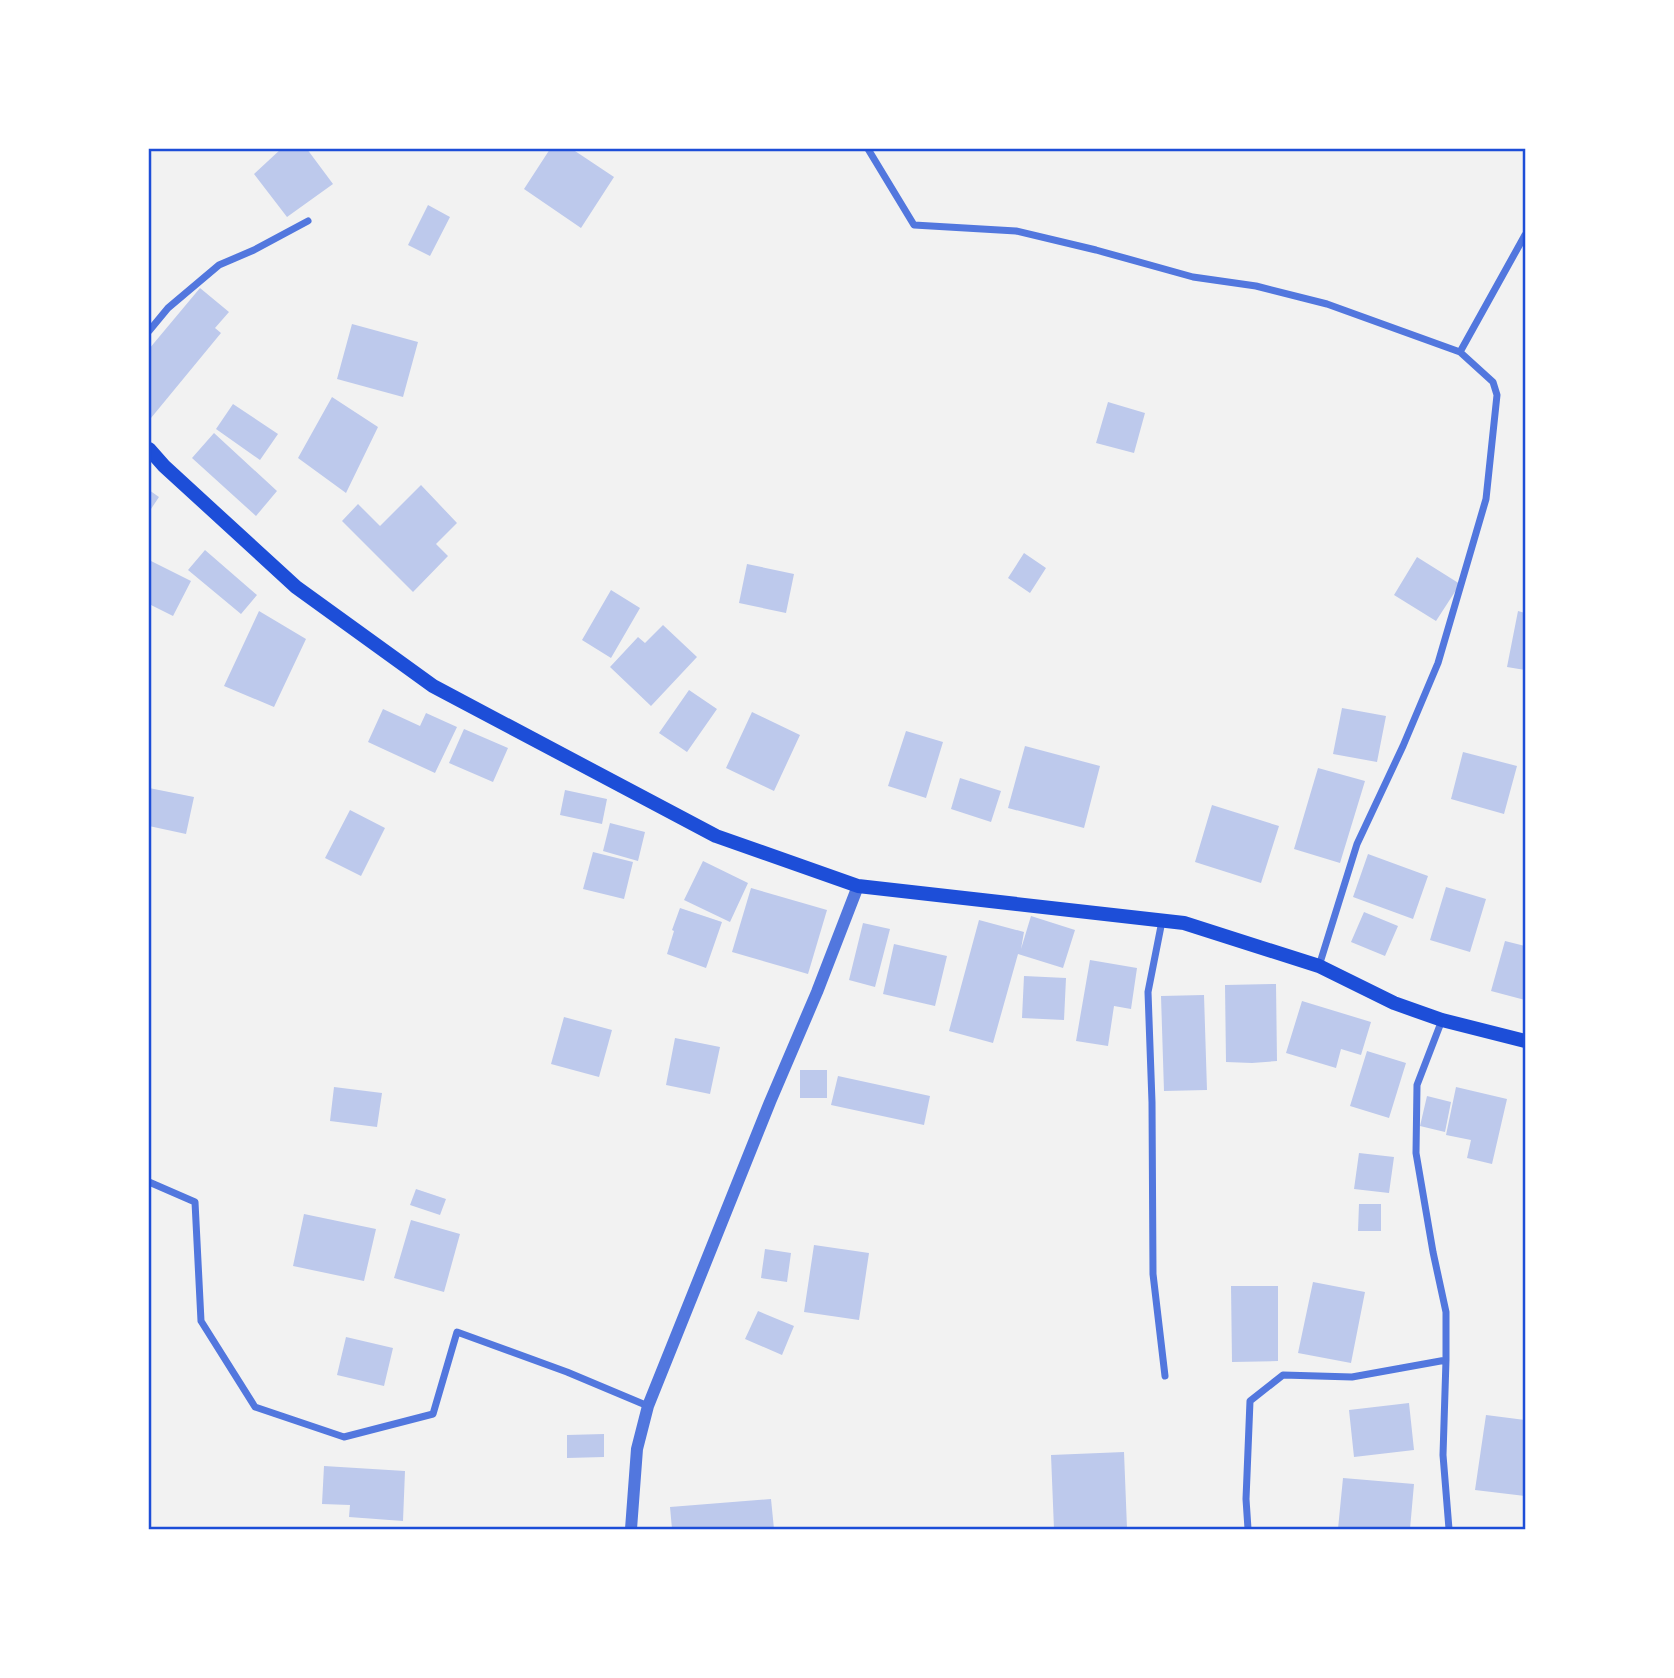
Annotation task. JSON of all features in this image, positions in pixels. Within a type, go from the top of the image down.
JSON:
[{"type":"main road","points":[[149,449],[164,466],[296,587],[433,686],[716,836],[858,886],[1184,923],[1319,966],[1394,1003],[1442,1020],[1525,1041]]},
{"type":"street","points":[[867,149],[914,225],[1016,231],[1193,277],[1255,286],[1327,304],[1460,352],[1493,382],[1497,395],[1486,499],[1438,663],[1357,844],[1319,966]]},
{"type":"street","points":[[149,331],[168,308],[219,265],[308,221]]},
{"type":"street","points":[[1460,352],[1525,235]]},
{"type":"street","points":[[631,1529],[637,1450],[648,1406],[858,886]]},
{"type":"street","points":[[1162,920],[1148,992],[1153,1274],[1166,1376]]},
{"type":"street","points":[[1442,1020],[1417,1086],[1416,1153],[1446,1312],[1443,1455],[1449,1529]]},
{"type":"street","points":[[149,1182],[195,1202],[201,1321],[255,1407],[344,1437],[433,1414],[457,1332],[567,1372],[648,1406]]},
{"type":"street","points":[[1248,1529],[1246,1499],[1250,1401],[1283,1375],[1352,1377],[1446,1360]]},
{"type":"building","points":[[281,149],[307,149],[333,184],[287,217],[254,174]]},
{"type":"building","points":[[550,149],[572,149],[614,177],[581,228],[524,189]]},
{"type":"building","points":[[428,205],[450,217],[430,256],[408,245]]},
{"type":"building","points":[[200,288],[229,312],[215,328],[221,333],[151,418],[149,349]]},
{"type":"building","points":[[352,324],[418,342],[403,397],[337,379]]},
{"type":"building","points":[[332,397],[378,427],[346,493],[298,458]]},
{"type":"building","points":[[1108,402],[1145,413],[1134,453],[1096,443]]},
{"type":"building","points":[[233,404],[278,434],[260,460],[216,429]]},
{"type":"building","points":[[214,433],[277,491],[256,516],[192,458]]},
{"type":"building","points":[[421,485],[457,523],[436,544],[448,556],[413,592],[342,521],[358,504],[380,526]]},
{"type":"building","points":[[149,490],[159,497],[149,512]]},
{"type":"building","points":[[205,550],[257,595],[241,614],[188,570]]},
{"type":"building","points":[[1024,553],[1046,568],[1030,593],[1008,578]]},
{"type":"building","points":[[1417,557],[1460,584],[1436,621],[1394,595]]},
{"type":"building","points":[[149,560],[191,581],[173,616],[149,604]]},
{"type":"building","points":[[747,564],[794,574],[786,613],[739,603]]},
{"type":"building","points":[[611,590],[640,608],[611,658],[582,640]]},
{"type":"building","points":[[259,611],[306,639],[274,707],[224,686]]},
{"type":"building","points":[[1518,611],[1525,613],[1525,670],[1507,667]]},
{"type":"building","points":[[663,625],[697,657],[651,706],[610,667],[638,637],[645,643]]},
{"type":"building","points":[[689,690],[717,709],[687,752],[659,733]]},
{"type":"building","points":[[1342,708],[1386,716],[1377,762],[1333,754]]},
{"type":"building","points":[[383,709],[420,726],[426,713],[457,727],[435,773],[368,742]]},
{"type":"building","points":[[752,712],[800,735],[774,791],[726,768]]},
{"type":"building","points":[[464,729],[508,748],[493,782],[449,763]]},
{"type":"building","points":[[906,731],[943,742],[926,798],[888,786]]},
{"type":"building","points":[[1025,746],[1100,766],[1084,828],[1008,808]]},
{"type":"building","points":[[1463,752],[1517,766],[1504,814],[1451,799]]},
{"type":"building","points":[[1318,768],[1365,781],[1340,863],[1294,849]]},
{"type":"building","points":[[960,778],[1001,791],[991,822],[951,809]]},
{"type":"building","points":[[149,788],[194,797],[186,834],[149,826]]},
{"type":"building","points":[[565,790],[607,799],[602,824],[560,815]]},
{"type":"building","points":[[1212,805],[1279,826],[1261,883],[1195,862]]},
{"type":"building","points":[[350,810],[385,828],[361,876],[325,858]]},
{"type":"building","points":[[610,823],[645,832],[638,861],[603,851]]},
{"type":"building","points":[[593,852],[633,862],[624,899],[583,889]]},
{"type":"building","points":[[1368,854],[1428,876],[1413,919],[1353,897]]},
{"type":"building","points":[[703,861],[748,883],[730,922],[684,900]]},
{"type":"building","points":[[1446,887],[1486,899],[1470,952],[1430,940]]},
{"type":"building","points":[[751,888],[827,910],[808,974],[732,952]]},
{"type":"building","points":[[680,908],[722,922],[706,968],[667,954]]},
{"type":"building","points":[[1364,912],[1398,926],[1385,956],[1351,942]]},
{"type":"building","points":[[1031,916],[1075,930],[1063,968],[1018,954],[993,1043],[949,1031],[979,920],[1024,932],[1021,949]]},
{"type":"building","points":[[863,923],[890,929],[875,987],[849,980]]},
{"type":"building","points":[[1505,941],[1525,946],[1525,1000],[1491,991]]},
{"type":"building","points":[[894,944],[947,956],[935,1006],[883,994]]},
{"type":"building","points":[[1090,960],[1137,968],[1131,1009],[1114,1006],[1108,1046],[1076,1041]]},
{"type":"building","points":[[1024,976],[1066,978],[1064,1020],[1022,1018]]},
{"type":"building","points":[[1276,984],[1277,1061],[1226,1062],[1225,985]]},
{"type":"building","points":[[1204,995],[1207,1090],[1164,1091],[1161,996]]},
{"type":"building","points":[[1302,1001],[1371,1022],[1361,1055],[1341,1049],[1336,1068],[1286,1053]]},
{"type":"building","points":[[564,1017],[612,1030],[599,1077],[551,1064]]},
{"type":"building","points":[[675,1038],[720,1047],[710,1094],[666,1085]]},
{"type":"building","points":[[1367,1051],[1406,1063],[1389,1118],[1350,1106]]},
{"type":"building","points":[[800,1070],[827,1070],[827,1098],[800,1098]]},
{"type":"building","points":[[838,1076],[930,1096],[924,1125],[831,1105]]},
{"type":"building","points":[[334,1087],[382,1093],[377,1127],[330,1121]]},
{"type":"building","points":[[1456,1087],[1507,1099],[1492,1164],[1467,1158],[1471,1140],[1446,1135]]},
{"type":"building","points":[[1427,1096],[1451,1102],[1445,1132],[1420,1126]]},
{"type":"building","points":[[1359,1153],[1394,1157],[1389,1193],[1354,1189]]},
{"type":"building","points":[[416,1189],[446,1199],[440,1215],[410,1205]]},
{"type":"building","points":[[1359,1204],[1381,1204],[1381,1231],[1358,1231]]},
{"type":"building","points":[[304,1214],[376,1229],[364,1281],[293,1266]]},
{"type":"building","points":[[411,1220],[460,1234],[444,1292],[394,1278]]},
{"type":"building","points":[[814,1245],[869,1253],[859,1320],[804,1312]]},
{"type":"building","points":[[765,1249],[791,1253],[787,1282],[761,1278]]},
{"type":"building","points":[[1313,1282],[1365,1292],[1351,1363],[1298,1353]]},
{"type":"building","points":[[1231,1286],[1278,1286],[1278,1361],[1232,1362]]},
{"type":"building","points":[[758,1311],[794,1326],[782,1355],[745,1339]]},
{"type":"building","points":[[346,1337],[393,1348],[384,1386],[337,1375]]},
{"type":"building","points":[[1409,1403],[1414,1450],[1354,1457],[1349,1410]]},
{"type":"building","points":[[1486,1415],[1525,1420],[1525,1496],[1475,1490]]},
{"type":"building","points":[[604,1434],[604,1457],[567,1458],[567,1435]]},
{"type":"building","points":[[1124,1452],[1127,1528],[1054,1529],[1051,1455]]},
{"type":"building","points":[[324,1466],[405,1471],[403,1521],[349,1517],[350,1505],[322,1504]]},
{"type":"building","points":[[1343,1478],[1414,1484],[1410,1529],[1338,1529]]},
{"type":"building","points":[[771,1499],[774,1529],[672,1529],[670,1507]]}]
